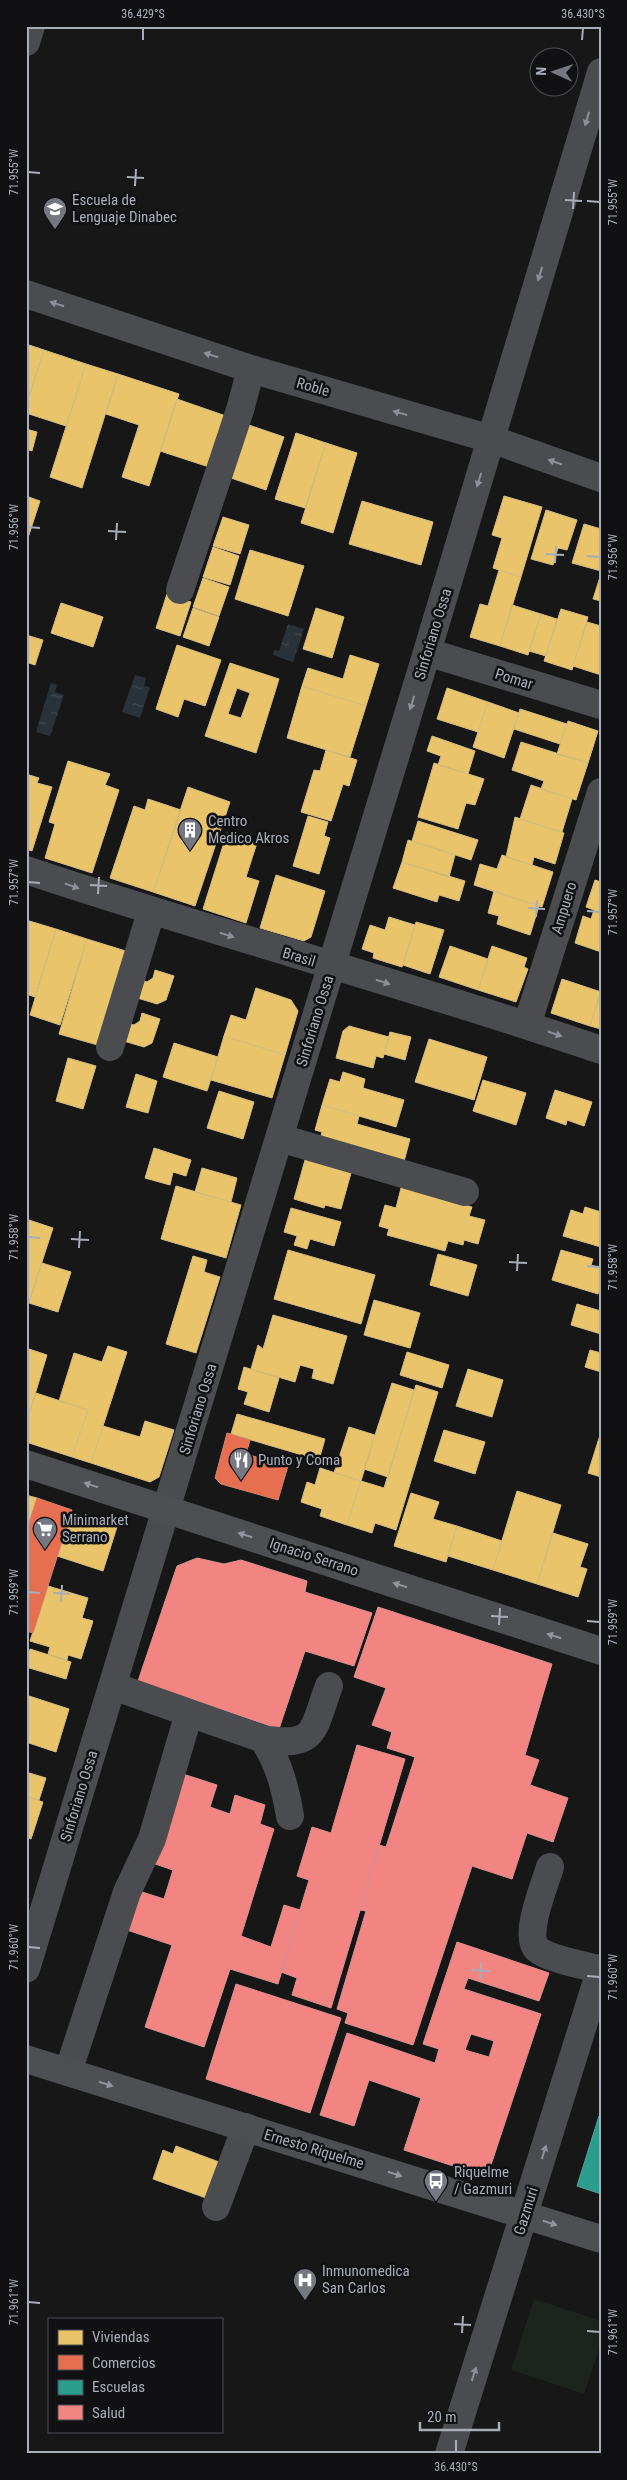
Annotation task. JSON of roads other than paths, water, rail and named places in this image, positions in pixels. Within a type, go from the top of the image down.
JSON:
[{"type":"main road","name":"Ignacio Serrano","points":[[26,1464],[601,1651]]},
{"type":"main road","name":"Ernesto Riquelme","points":[[26,2058],[601,2239]]},
{"type":"street","points":[[26,42],[31,26]]},
{"type":"street","name":"Sinforiano Ossa","points":[[26,1969],[280,1138],[601,72]]},
{"type":"street","name":"Roble","points":[[26,294],[251,369],[491,440],[601,478]]},
{"type":"street","points":[[180,590],[240,410],[251,369]]},
{"type":"street","name":"Pomar","points":[[427,652],[601,705]]},
{"type":"street","name":"Ampuero","points":[[527,1025],[591,857],[601,792]]},
{"type":"street","name":"Brasil","points":[[26,870],[151,912],[527,1025],[601,1050]]},
{"type":"street","points":[[110,1047],[151,912]]},
{"type":"street","points":[[280,1138],[464,1192]]},
{"type":"street","points":[[113,1686],[263,1738],[286,1742],[304,1740],[312,1730],[329,1686]]},
{"type":"street","points":[[68,2072],[127,1892],[152,1839],[190,1713]]},
{"type":"street","points":[[263,1738],[274,1756],[283,1782],[290,1816]]},
{"type":"street","points":[[550,1867],[532,1926],[532,1938],[536,1949],[547,1954],[601,1969]]},
{"type":"street","name":"Gazmuri","points":[[449,2454],[601,1969]]},
{"type":"street","points":[[216,2207],[246,2127]]},
{"type":"water","points":[[288,624],[304,629],[293,662],[273,655],[274,650],[279,651]]},
{"type":"water","points":[[135,675],[146,678],[144,686],[150,687],[140,718],[122,712]]},
{"type":"water","points":[[51,683],[57,685],[55,692],[64,695],[50,736],[36,732]]},
{"type":"place","name":"Escuela de Lenguaje Dinabec","points":[[55,230]]},
{"type":"place","name":"Centro Medico Akros","points":[[190,851]]},
{"type":"place","name":"Punto y Coma","points":[[241,1481]]},
{"type":"place","name":"Minimarket Serrano","points":[[45,1550]]},
{"type":"place","name":"Riquelme / Gazmuri","points":[[436,2202]]},
{"type":"place","name":"Inmunomedica San Carlos","points":[[305,2301]]}]
